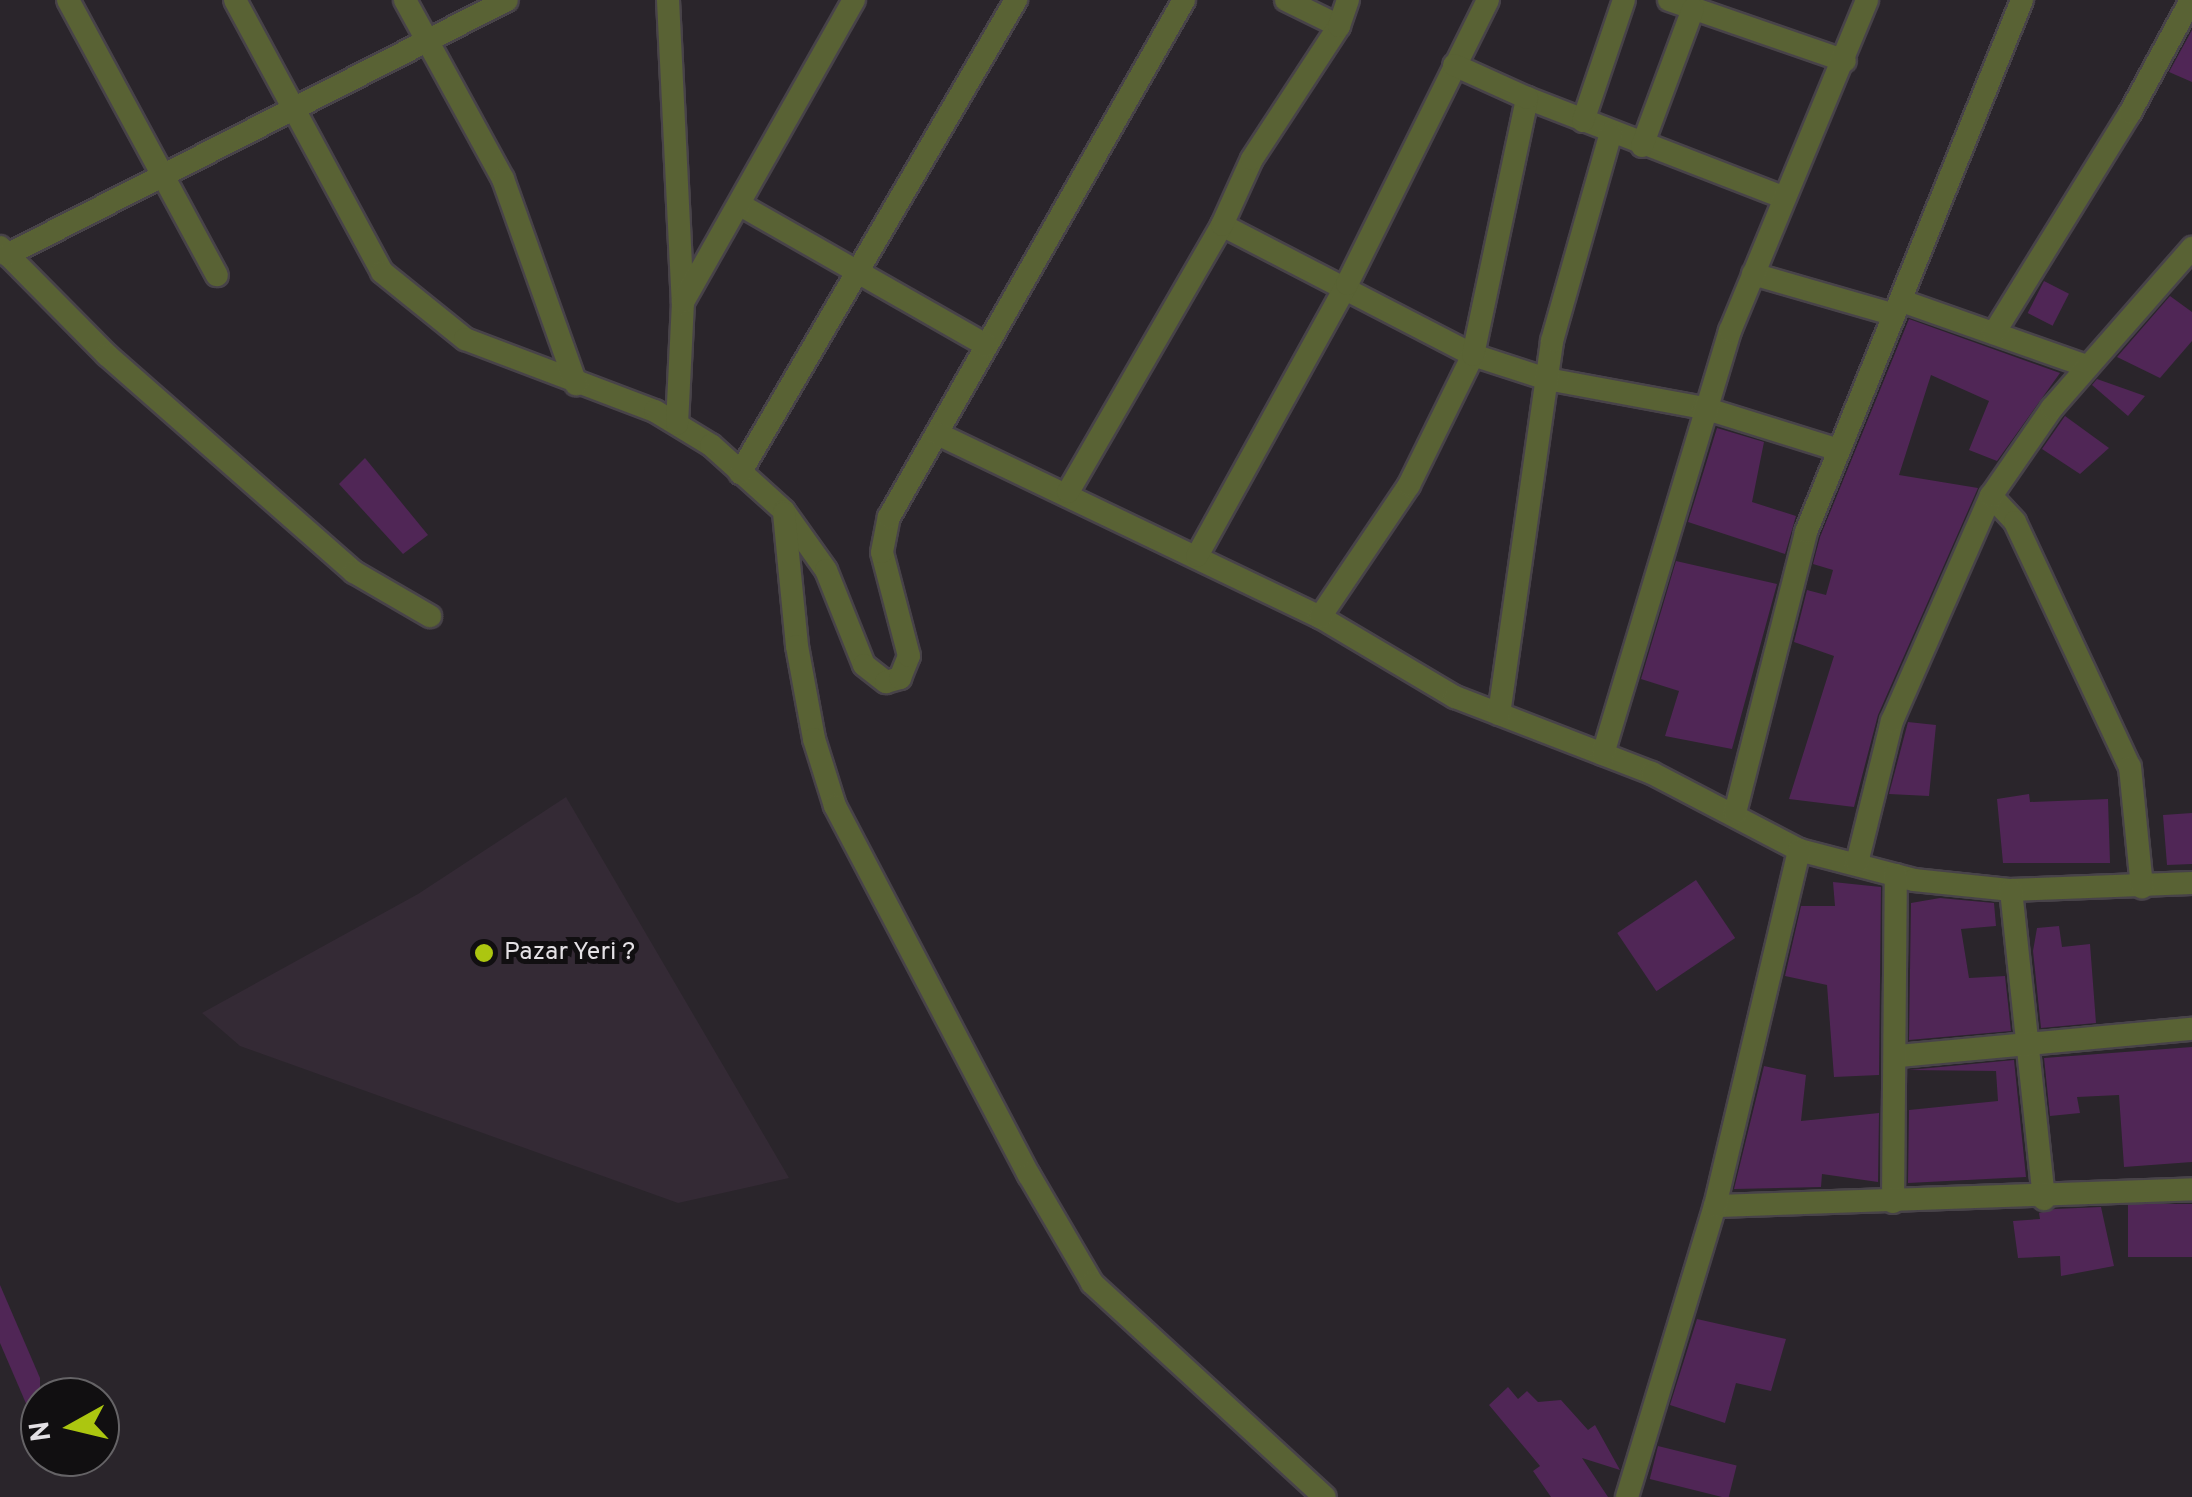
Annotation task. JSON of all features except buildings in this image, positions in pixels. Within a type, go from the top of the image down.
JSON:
[{"type":"street","points":[[68,0],[217,274]]},
{"type":"street","points":[[235,0],[382,272],[465,339],[677,424],[740,473],[784,511],[826,570],[864,666],[886,682],[900,678],[909,656],[882,552],[890,517],[1184,0]]},
{"type":"street","points":[[405,0],[503,179],[576,384]]},
{"type":"street","points":[[430,616],[354,572],[107,355],[3,251],[506,0]]},
{"type":"street","points":[[668,0],[683,302],[677,424]]},
{"type":"street","points":[[683,302],[742,206],[854,0]]},
{"type":"street","points":[[740,473],[1016,0]]},
{"type":"street","points":[[1286,0],[1340,26]]},
{"type":"street","points":[[1068,492],[1222,225],[1252,159],[1340,26],[1348,0]]},
{"type":"street","points":[[1583,121],[1624,0]]},
{"type":"street","points":[[1669,0],[1845,61]]},
{"type":"street","points":[[1603,754],[1704,408],[1782,197],[1845,61],[1867,0]]},
{"type":"street","points":[[1735,812],[1806,532],[2022,0]]},
{"type":"street","points":[[1994,333],[2130,113],[2191,0]]},
{"type":"street","points":[[1198,556],[1346,284],[1480,3]]},
{"type":"street","points":[[1642,146],[1692,9]]},
{"type":"street","points":[[1454,64],[1642,146],[1782,197]]},
{"type":"street","points":[[1320,617],[1409,485],[1473,355],[1527,98]]},
{"type":"street","points":[[1499,714],[1547,378],[1610,132]]},
{"type":"street","points":[[742,206],[986,345]]},
{"type":"street","points":[[1222,225],[1346,284],[1473,355],[1547,378],[1704,408],[1840,450]]},
{"type":"street","points":[[1857,863],[1892,721],[1991,496],[2087,366],[2192,248]]},
{"type":"street","points":[[1754,274],[1994,333],[2087,366]]},
{"type":"street","points":[[938,434],[1068,492],[1320,617],[1455,697],[1603,754],[1735,812],[1799,850],[1896,875],[2011,890],[2192,883]]},
{"type":"street","points":[[1991,496],[2015,522],[2130,768],[2142,887]]},
{"type":"street","points":[[784,511],[800,664],[836,806],[1029,1175],[1092,1283],[1326,1497]]},
{"type":"street","points":[[1627,1497],[1714,1206],[1799,850]]},
{"type":"street","points":[[1892,1202],[1899,1056],[1896,875]]},
{"type":"street","points":[[2011,890],[2031,1048],[2044,1199]]},
{"type":"street","points":[[1899,1056],[2031,1048],[2192,1029]]},
{"type":"street","points":[[1714,1206],[2044,1199],[2192,1189]]},
{"type":"shaded area","name":"Pazar Yeri ?","points":[[566,797],[789,1178],[678,1203],[240,1046],[202,1013],[418,894]]},
{"type":"place","name":"Pazar Yeri ?","points":[[484,953]]}]
